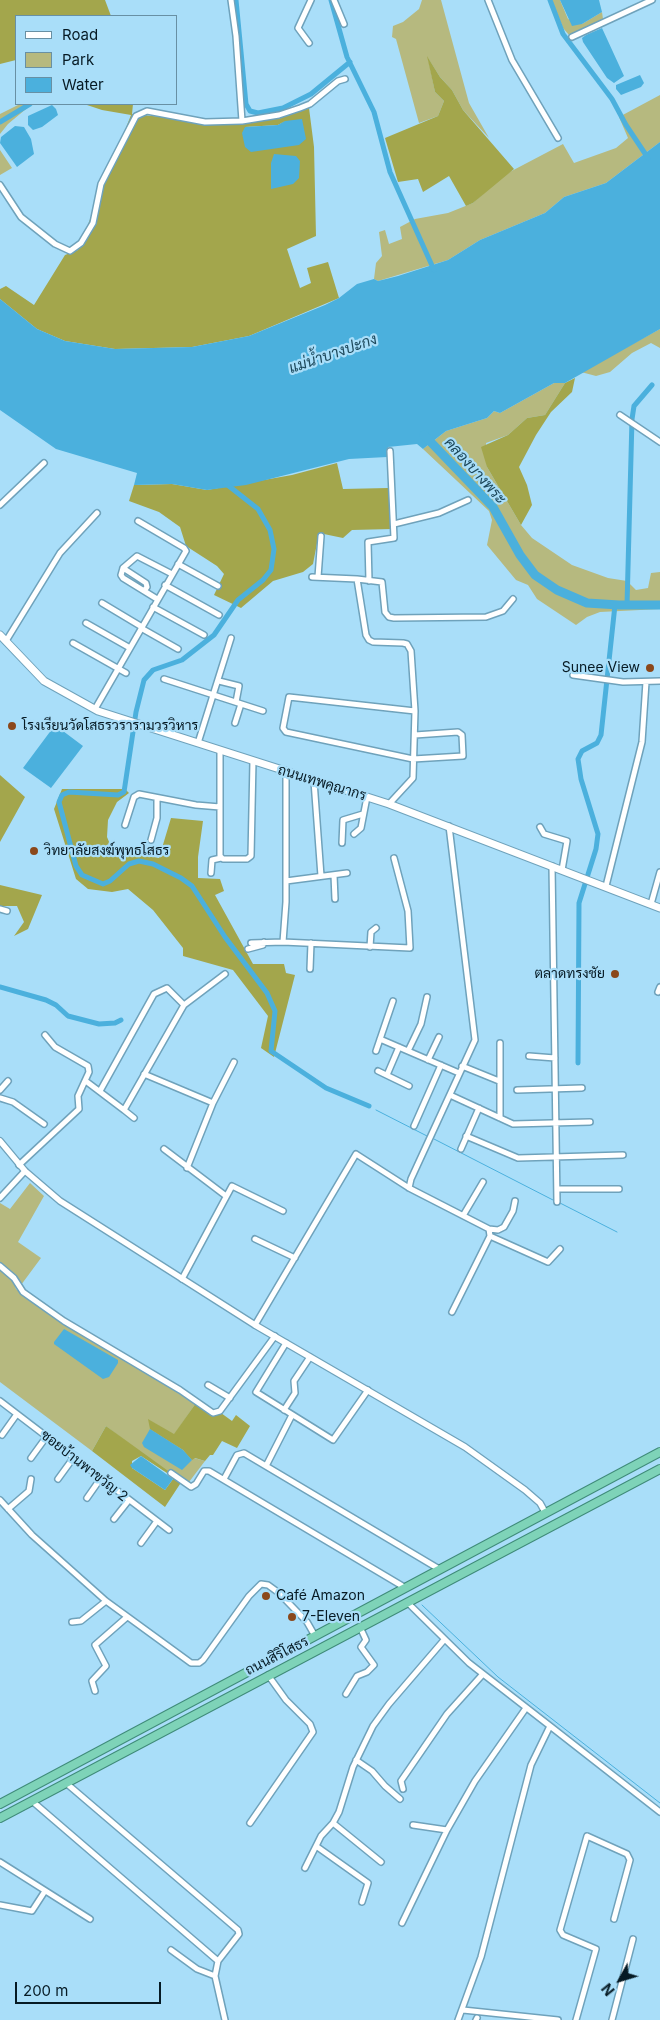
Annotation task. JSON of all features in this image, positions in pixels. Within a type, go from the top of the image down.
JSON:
[{"type":"highway","name":"ถนนสิริโสธร","points":[[0,1804],[439,1568],[656,1454]]},
{"type":"highway","points":[[656,1454],[660,1469]]},
{"type":"highway","name":"ถนนสิริโสธร","points":[[0,1818],[268,1674],[408,1603],[660,1469]]},
{"type":"main road","name":"ถนนเทพคุณากร","points":[[0,635],[44,681],[94,709],[389,804],[660,908]]},
{"type":"street","points":[[231,0],[236,36],[242,121]]},
{"type":"street","points":[[309,43],[298,28],[311,0]]},
{"type":"street","points":[[334,0],[344,24]]},
{"type":"street","points":[[488,0],[512,60],[558,138]]},
{"type":"street","points":[[572,37],[652,0]]},
{"type":"street","points":[[0,186],[21,217],[55,244],[70,251],[82,243],[93,223],[101,184],[136,116],[147,111],[205,122],[242,121],[278,115],[310,104],[338,81],[345,80]]},
{"type":"street","points":[[620,415],[660,442]]},
{"type":"street","points":[[369,581],[368,542],[394,538],[390,451]]},
{"type":"street","points":[[0,505],[44,463]]},
{"type":"street","points":[[394,524],[439,513],[468,500]]},
{"type":"street","points":[[6,641],[60,553],[97,513]]},
{"type":"street","points":[[94,709],[186,551],[138,521]]},
{"type":"street","points":[[321,536],[315,577],[382,582],[385,612],[389,617],[486,617],[503,611],[513,599]]},
{"type":"street","points":[[157,599],[123,578],[121,575],[123,568],[137,556],[172,574]]},
{"type":"street","points":[[178,564],[218,586]]},
{"type":"street","points":[[123,568],[146,583],[147,587],[144,591]]},
{"type":"street","points":[[357,579],[366,635],[369,640],[373,642],[402,643],[409,647],[415,735],[412,780],[389,804]]},
{"type":"street","points":[[166,585],[219,614]]},
{"type":"street","points":[[102,603],[178,649]]},
{"type":"street","points":[[153,607],[204,635]]},
{"type":"street","points":[[86,622],[130,648]]},
{"type":"street","points":[[198,743],[231,638]]},
{"type":"street","points":[[73,643],[117,670],[126,673]]},
{"type":"street","points":[[573,674],[608,679],[660,682]]},
{"type":"street","points":[[164,679],[263,711]]},
{"type":"street","points":[[218,681],[239,686],[235,722]]},
{"type":"street","points":[[606,886],[642,742],[646,682]]},
{"type":"street","points":[[414,711],[289,697],[282,728],[286,732],[413,759],[460,758],[464,753],[462,735],[458,732],[415,735]]},
{"type":"street","points":[[220,751],[221,858]]},
{"type":"street","points":[[211,873],[212,860],[221,858],[248,859],[251,856],[253,761]]},
{"type":"street","points":[[283,942],[286,881],[286,772]]},
{"type":"street","points":[[314,780],[321,876]]},
{"type":"street","points":[[125,825],[136,795],[196,806],[220,807]]},
{"type":"street","points":[[354,834],[359,831],[367,797]]},
{"type":"street","points":[[151,840],[157,818],[157,798]]},
{"type":"street","points":[[342,843],[342,820],[363,814]]},
{"type":"street","points":[[409,1188],[473,1045],[475,1035],[449,826]]},
{"type":"street","points":[[540,828],[544,834],[568,841],[562,870]]},
{"type":"street","points":[[251,942],[408,948],[411,946],[408,911],[394,858]]},
{"type":"street","points":[[552,866],[557,1202]]},
{"type":"street","points":[[651,904],[660,872]]},
{"type":"street","points":[[286,881],[347,874]]},
{"type":"street","points":[[334,875],[335,899]]},
{"type":"street","points":[[0,909],[6,910]]},
{"type":"street","points":[[370,947],[370,932],[376,928]]},
{"type":"street","points":[[248,949],[263,945],[264,942]]},
{"type":"street","points":[[310,969],[311,943]]},
{"type":"street","points":[[124,1110],[184,1005],[225,974]]},
{"type":"street","points":[[100,1091],[154,994],[167,988],[184,1005]]},
{"type":"street","points":[[408,1051],[421,1024],[427,997]]},
{"type":"street","points":[[376,1051],[392,1001]]},
{"type":"street","points":[[19,1165],[79,1109],[78,1096],[89,1072],[88,1066],[55,1047],[45,1035]]},
{"type":"street","points":[[428,1060],[439,1037]]},
{"type":"street","points":[[380,1039],[459,1074]]},
{"type":"street","points":[[500,1043],[500,1118]]},
{"type":"street","points":[[387,1075],[399,1047]]},
{"type":"street","points":[[529,1056],[555,1058]]},
{"type":"street","points":[[187,1168],[213,1103],[234,1062]]},
{"type":"street","points":[[414,1126],[441,1065]]},
{"type":"street","points":[[462,1066],[499,1081]]},
{"type":"street","points":[[378,1070],[409,1086]]},
{"type":"street","points":[[144,1074],[213,1103]]},
{"type":"street","points":[[0,1090],[8,1081]]},
{"type":"street","points":[[86,1082],[134,1118]]},
{"type":"street","points":[[517,1090],[582,1088]]},
{"type":"street","points":[[450,1095],[518,1125],[590,1122]]},
{"type":"street","points":[[0,1098],[13,1102],[44,1124]]},
{"type":"street","points":[[461,1148],[479,1108]]},
{"type":"street","points":[[466,1136],[510,1157],[623,1155]]},
{"type":"street","points":[[0,1141],[24,1171],[60,1201],[255,1325],[486,1460],[540,1503],[545,1512]]},
{"type":"street","points":[[164,1149],[226,1196]]},
{"type":"street","points":[[255,1325],[356,1154],[409,1188],[464,1214],[489,1229],[498,1230],[504,1227],[513,1211],[515,1201]]},
{"type":"street","points":[[0,1198],[24,1171]]},
{"type":"street","points":[[464,1214],[483,1182]]},
{"type":"street","points":[[182,1279],[233,1186],[283,1211]]},
{"type":"street","points":[[558,1189],[619,1189]]},
{"type":"street","points":[[452,1312],[490,1236],[489,1229]]},
{"type":"street","points":[[490,1236],[548,1262],[560,1249]]},
{"type":"street","points":[[255,1239],[295,1258]]},
{"type":"street","points":[[0,1266],[14,1278],[23,1292],[64,1321],[180,1390],[213,1413],[220,1411],[275,1336]]},
{"type":"street","points":[[286,1343],[256,1392],[335,1440],[349,1414],[368,1390]]},
{"type":"street","points":[[284,1410],[295,1393],[294,1381],[310,1357]]},
{"type":"street","points":[[208,1384],[230,1398]]},
{"type":"street","name":"ซอยบ้านพาขวัญ 2","points":[[0,1401],[169,1530]]},
{"type":"street","points":[[2,1435],[17,1414]]},
{"type":"street","points":[[266,1466],[292,1415]]},
{"type":"street","points":[[31,1458],[46,1436]]},
{"type":"street","points":[[224,1479],[240,1453],[244,1453],[439,1568]]},
{"type":"street","points":[[58,1479],[74,1457]]},
{"type":"street","points":[[172,1473],[191,1487],[196,1484],[207,1470],[404,1587]]},
{"type":"street","points":[[87,1498],[101,1478]]},
{"type":"street","points":[[8,1509],[29,1491],[31,1479]]},
{"type":"street","points":[[0,1500],[32,1535],[106,1601],[191,1663],[199,1663],[253,1591],[261,1584],[268,1585],[279,1594],[307,1622],[315,1636]]},
{"type":"street","points":[[114,1519],[129,1500]]},
{"type":"street","points":[[142,1543],[157,1522]]},
{"type":"street","points":[[72,1622],[81,1621],[106,1601]]},
{"type":"street","points":[[408,1603],[444,1640],[483,1674],[660,1812]]},
{"type":"street","points":[[95,1691],[92,1681],[106,1666],[95,1646],[127,1617]]},
{"type":"street","points":[[346,1694],[357,1676],[367,1672],[374,1665],[361,1647],[366,1640],[360,1628]]},
{"type":"street","points":[[305,1868],[321,1836],[333,1823],[341,1807],[356,1760],[380,1714],[444,1640]]},
{"type":"street","points":[[250,1823],[313,1732],[310,1724],[286,1700],[268,1674]]},
{"type":"street","points":[[403,1789],[401,1781],[448,1714],[483,1674]]},
{"type":"street","points":[[402,1923],[447,1830],[475,1781],[526,1708]]},
{"type":"street","points":[[458,2020],[481,1957],[531,1765],[550,1726]]},
{"type":"street","points":[[356,1760],[372,1771],[400,1799]]},
{"type":"street","points":[[66,1783],[238,1930],[238,1934],[218,1961],[215,1976],[225,2020]]},
{"type":"street","points":[[0,1799],[16,1796]]},
{"type":"street","points":[[32,1801],[218,1961]]},
{"type":"street","points":[[333,1823],[381,1862]]},
{"type":"street","points":[[413,1825],[447,1830]]},
{"type":"street","points":[[576,2020],[596,1949],[563,1935],[560,1930],[587,1836],[627,1854],[630,1860],[614,1919]]},
{"type":"street","points":[[316,1846],[368,1883],[362,1902]]},
{"type":"street","points":[[0,1862],[90,1919]]},
{"type":"street","points":[[0,1905],[32,1911],[44,1891]]},
{"type":"street","points":[[612,2020],[634,1938]]},
{"type":"street","points":[[171,1950],[197,1969],[215,1976]]},
{"type":"street","points":[[463,2010],[558,2020]]},
{"type":"green space","points":[[422,0],[441,0],[469,103],[489,138],[463,110],[452,90],[440,77],[428,58],[435,92],[444,101],[438,116],[419,123],[396,39],[392,37],[393,26],[403,22],[419,9]]},
{"type":"green space","points":[[552,0],[560,0],[568,19],[582,24],[602,12],[603,19],[569,35],[563,28]]},
{"type":"green space","points":[[660,95],[660,142],[606,183],[564,197],[545,213],[480,240],[448,260],[378,281],[374,279],[376,263],[382,256],[379,232],[385,230],[389,244],[402,239],[400,227],[415,219],[448,213],[473,203],[504,175],[563,144],[574,163],[616,148],[628,138],[619,117]]},
{"type":"green space","points":[[18,105],[24,105],[26,109],[8,124],[0,134],[0,114]]},
{"type":"green space","points":[[0,150],[12,168],[0,175]]},
{"type":"green space","points":[[660,329],[660,348],[651,343],[632,353],[610,372],[596,376],[581,372]]},
{"type":"green space","points":[[554,383],[565,383],[545,415],[527,418],[508,435],[486,443],[487,467],[521,525],[532,538],[572,565],[608,578],[627,581],[636,590],[648,588],[651,573],[660,572],[660,609],[600,612],[587,617],[576,625],[537,599],[528,585],[516,580],[487,545],[492,520],[489,511],[423,449],[446,431],[487,418],[494,411],[500,413]]},
{"type":"green space","points":[[30,1183],[44,1196],[18,1242],[41,1258],[21,1285],[0,1265],[0,1203],[10,1209]]},
{"type":"green space","points":[[0,1269],[13,1280],[16,1289],[39,1307],[196,1403],[174,1435],[149,1420],[151,1427],[194,1458],[205,1461],[189,1482],[163,1470],[106,1426],[92,1451],[0,1382]]},
{"type":"shaded area","points":[[0,0],[105,0],[111,15],[15,15],[15,60],[0,64]]},
{"type":"shaded area","points":[[427,56],[440,77],[452,90],[463,110],[514,169],[473,203],[466,206],[449,176],[423,192],[418,179],[398,182],[385,138],[438,116],[444,101],[435,92]]},
{"type":"shaded area","points":[[87,105],[133,105],[132,114],[236,124],[309,108],[314,147],[316,236],[287,249],[300,288],[311,283],[307,268],[328,262],[339,298],[249,336],[192,347],[115,349],[65,341],[37,329],[0,299],[0,289],[6,286],[34,305],[65,255],[78,250],[131,115],[102,110]],"holes":[[[285,121],[245,147],[245,127],[278,125]]]},
{"type":"shaded area","points":[[575,378],[572,392],[551,412],[519,467],[527,485],[532,505],[521,525],[487,467],[481,447],[508,435],[527,418],[545,415],[565,383]]},
{"type":"shaded area","points":[[337,463],[343,489],[388,488],[392,529],[352,530],[343,538],[319,533],[313,564],[303,572],[273,581],[241,608],[214,595],[224,574],[217,566],[186,546],[180,527],[159,512],[129,501],[134,485],[172,484],[207,490],[292,475]]},
{"type":"shaded area","points":[[0,775],[25,797],[0,842]]},
{"type":"shaded area","points":[[62,789],[125,789],[129,793],[117,802],[108,820],[107,837],[112,849],[159,858],[171,818],[203,821],[198,857],[198,878],[220,879],[224,891],[215,895],[253,964],[284,964],[286,973],[295,975],[274,1057],[261,1048],[268,1016],[233,970],[183,956],[183,948],[153,910],[128,889],[112,892],[88,889],[76,879],[54,809]]},
{"type":"shaded area","points":[[0,885],[42,895],[28,929],[14,936],[24,922],[17,906],[0,906]]},
{"type":"shaded area","points":[[196,1403],[214,1416],[221,1413],[232,1421],[236,1415],[250,1426],[237,1448],[222,1441],[213,1455],[210,1455],[205,1461],[195,1458],[192,1460],[183,1450],[150,1429],[148,1419],[174,1434]]},
{"type":"shaded area","points":[[106,1426],[182,1481],[165,1507],[92,1451]],"holes":[[[141,1456],[173,1479],[165,1490],[132,1468],[132,1461]]]},
{"type":"water","points":[[560,0],[599,0],[602,12],[582,24],[572,26]]},
{"type":"water","points":[[602,28],[624,76],[614,83],[607,78],[582,38]]},
{"type":"water","points":[[640,75],[644,83],[641,87],[621,95],[616,89],[616,85]]},
{"type":"water","points":[[52,105],[58,115],[42,127],[33,130],[28,125],[28,116]]},
{"type":"water","points":[[302,119],[306,139],[299,145],[251,152],[245,147],[242,133],[245,127],[278,125],[285,121]]},
{"type":"water","points":[[15,126],[24,127],[31,139],[34,154],[17,167],[0,143],[1,137]]},
{"type":"water","name":"แม่น้ำบางปะกง","points":[[660,142],[660,329],[565,383],[554,383],[500,413],[494,411],[487,418],[446,431],[423,449],[417,444],[388,447],[387,457],[349,459],[246,485],[207,490],[172,484],[134,485],[137,473],[56,449],[0,410],[0,299],[37,329],[65,341],[115,349],[192,347],[249,336],[325,305],[339,298],[357,284],[374,279],[378,281],[398,276],[448,260],[480,240],[545,213],[564,197],[606,183]]},
{"type":"water","points":[[274,154],[296,156],[300,161],[299,178],[293,184],[271,189],[271,163]]},
{"type":"water","points":[[55,725],[83,746],[51,788],[23,768]]},
{"type":"water","points":[[64,1329],[118,1360],[109,1377],[103,1379],[54,1344]]},
{"type":"water","points":[[150,1429],[183,1450],[192,1460],[182,1470],[144,1447],[142,1443]]},
{"type":"water","points":[[141,1456],[173,1479],[165,1490],[132,1468],[130,1465]]},
{"type":"waterway","points":[[236,0],[246,104],[250,111],[258,113],[283,108],[311,94],[350,62]]},
{"type":"waterway","points":[[331,0],[347,57],[374,112],[390,172],[434,270]]},
{"type":"waterway","points":[[550,0],[563,34],[612,99],[626,125],[648,158]]},
{"type":"waterway","points":[[0,122],[28,105]]},
{"type":"waterway","points":[[627,605],[632,419],[634,406],[652,385]]},
{"type":"waterway","name":"คลองบางพระ","points":[[424,435],[493,507],[520,555],[535,575],[557,590],[587,603],[660,605]]},
{"type":"waterway","points":[[225,483],[258,509],[270,530],[274,549],[271,570],[263,580],[238,600],[214,635],[182,660],[153,670],[144,680],[136,712],[124,792],[118,795],[69,792],[62,795],[59,802],[76,866],[82,875],[103,884],[110,881],[129,864],[139,861],[153,864],[181,878],[192,886],[225,937],[267,993],[275,1011],[271,1051],[326,1088],[369,1106]]},
{"type":"waterway","points":[[578,1063],[579,903],[596,849],[598,834],[581,779],[578,759],[582,751],[597,743],[601,735],[615,605]]},
{"type":"waterway","points":[[0,987],[46,1000],[56,1005],[68,1016],[99,1024],[115,1023],[121,1020]]},
{"type":"waterway","points":[[376,1110],[427,1136]]},
{"type":"waterway","points":[[434,1139],[553,1200]]},
{"type":"waterway","points":[[560,1203],[617,1232]]},
{"type":"waterway","points":[[422,1605],[498,1677],[660,1803]]},
{"type":"place","name":"Sunee View","points":[[650,668]]},
{"type":"place","name":"โรงเรียนวัดโสธรวรารามวรวิหาร","points":[[12,726]]},
{"type":"place","name":"วิทยาลัยสงฆ์พุทธโสธร","points":[[34,851]]},
{"type":"place","name":"ตลาดทรงชัย","points":[[615,974]]},
{"type":"place","name":"Café Amazon","points":[[266,1596]]},
{"type":"place","name":"7-Eleven","points":[[292,1617]]}]
